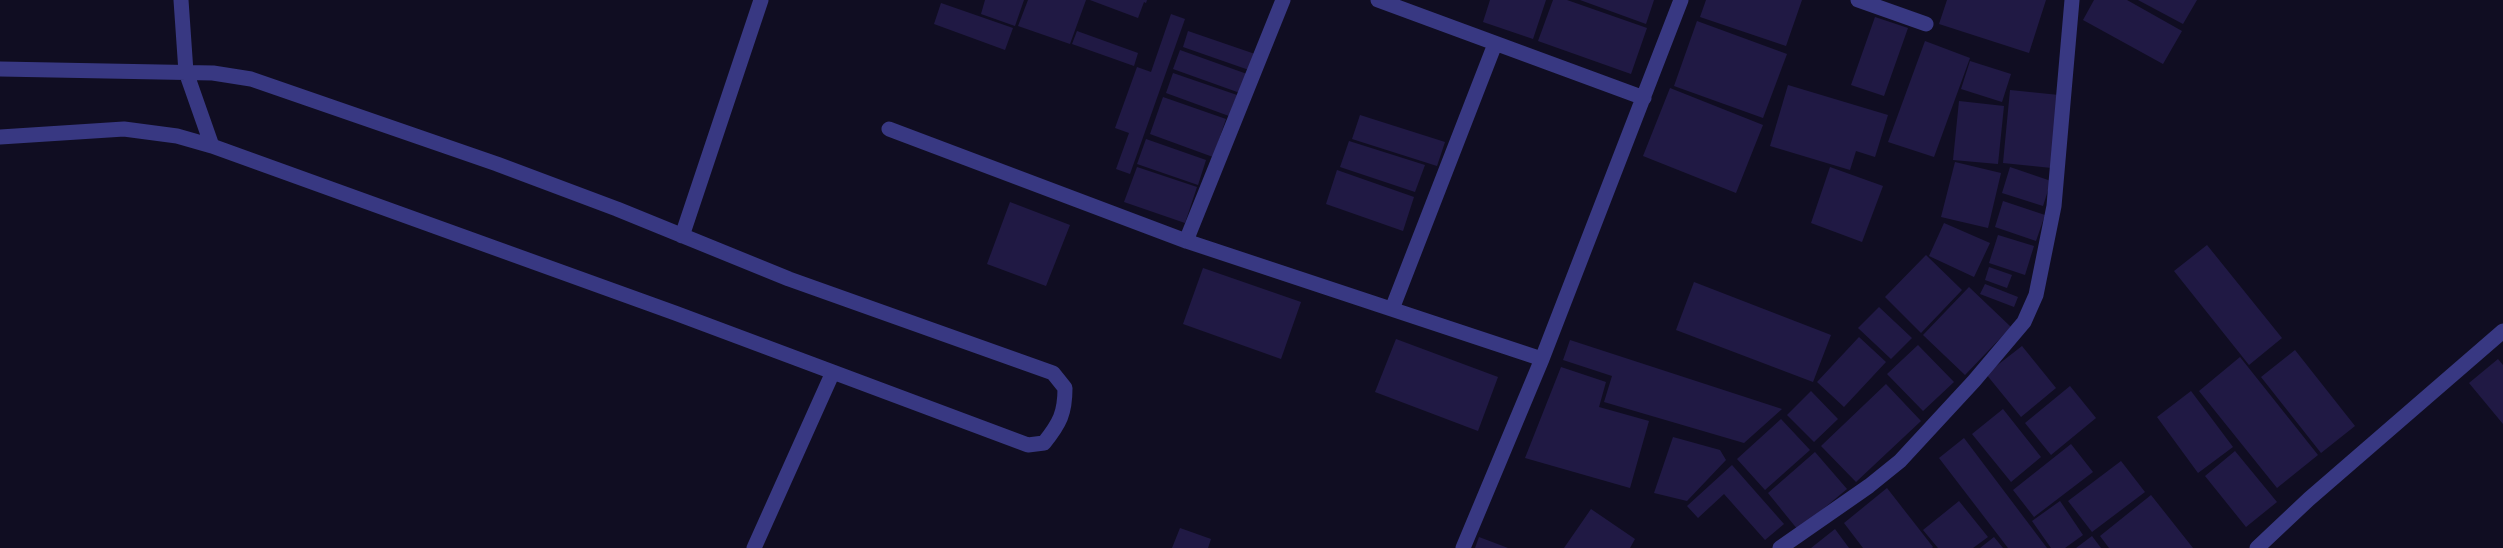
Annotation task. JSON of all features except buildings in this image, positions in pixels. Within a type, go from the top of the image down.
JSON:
[{"type":"street","points":[[181,0],[186,72],[212,146]]},
{"type":"street","points":[[682,236],[761,0]]},
{"type":"street","points":[[1186,241],[1283,0]]},
{"type":"street","points":[[1378,0],[1644,98]]},
{"type":"street","points":[[1463,548],[1542,359],[1682,0]]},
{"type":"street","points":[[1858,0],[1926,24]]},
{"type":"street","points":[[1780,548],[1869,486],[1900,461],[1974,381],[2024,322],[2036,295],[2054,206],[2072,0]]},
{"type":"street","points":[[1392,309],[1495,44]]},
{"type":"street","points":[[0,69],[213,73],[250,79],[497,164],[789,279],[1053,373],[1065,388],[1065,408],[1058,426],[1044,443],[1028,445],[665,309],[212,146],[177,136],[124,129],[0,137]]},
{"type":"street","points":[[889,129],[1186,241],[1542,359]]},
{"type":"street","points":[[2257,548],[2309,499],[2503,331]]},
{"type":"street","points":[[754,548],[832,372]]}]
